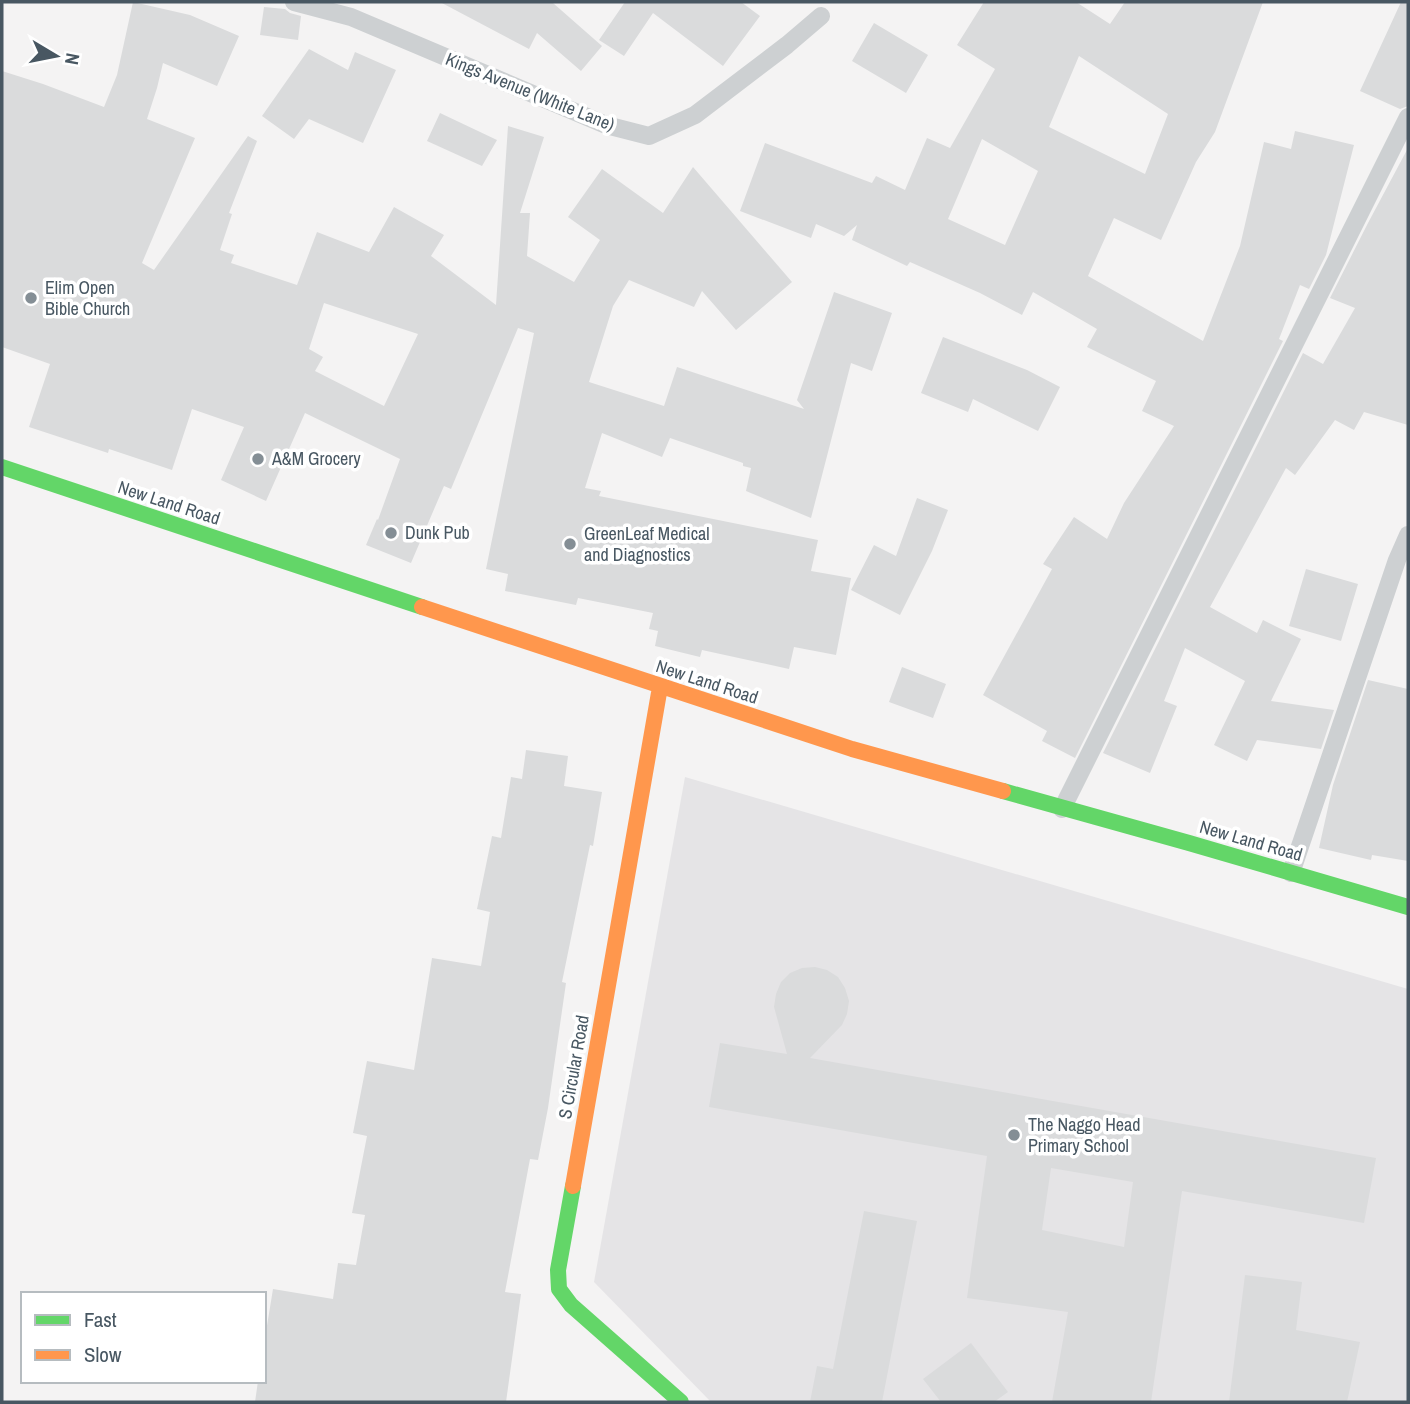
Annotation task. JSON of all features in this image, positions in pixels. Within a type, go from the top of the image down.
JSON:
[{"type":"street","name":"New Land Road","points":[[2,467],[852,749],[1408,907]]},
{"type":"street","name":"S Circular Road","points":[[660,687],[558,1270],[559,1289],[571,1305],[681,1402]]},
{"type":"lane","name":"Kings Avenue (White Lane)","points":[[294,2],[351,17],[606,125],[649,136],[695,115],[821,16]]},
{"type":"lane","points":[[1062,809],[1408,117]]},
{"type":"lane","points":[[1291,873],[1397,560],[1408,535]]},
{"type":"shaded area","name":"The Naggo Head Primary School","points":[[685,777],[1408,989],[1408,1402],[711,1402],[594,1282]]},
{"type":"building","points":[[133,2],[190,15],[239,36],[217,86],[163,63],[147,119],[195,138],[142,263],[154,270],[248,136],[257,141],[229,213],[232,214],[220,250],[234,255],[231,263],[297,285],[317,232],[369,252],[394,207],[444,235],[431,256],[496,305],[508,126],[544,137],[520,213],[530,213],[527,256],[574,282],[600,240],[568,217],[602,169],[663,213],[693,167],[792,282],[736,330],[702,291],[694,307],[629,280],[613,306],[589,382],[664,406],[677,367],[804,409],[797,400],[834,292],[892,313],[872,371],[851,363],[811,518],[746,491],[751,468],[743,466],[743,463],[670,438],[662,457],[602,433],[585,488],[601,491],[599,496],[818,540],[811,571],[851,578],[836,655],[794,647],[789,669],[702,650],[700,657],[655,646],[658,631],[649,629],[653,613],[578,598],[576,605],[505,591],[508,574],[486,569],[534,333],[518,328],[451,489],[444,486],[411,563],[366,545],[400,459],[305,413],[266,501],[221,480],[244,427],[192,409],[172,470],[109,449],[108,453],[29,427],[50,364],[2,347],[2,71],[104,107],[117,75]],"holes":[[[324,303],[418,334],[384,406],[315,371],[323,357],[309,349]]]},
{"type":"building","points":[[440,2],[553,2],[602,46],[581,71],[537,33],[529,49]]},
{"type":"building","points":[[625,2],[741,2],[760,16],[723,66],[653,13],[624,56],[599,40]]},
{"type":"building","points":[[984,2],[1076,2],[1110,24],[1125,2],[1263,2],[1215,132],[1196,162],[1161,240],[1114,218],[1088,276],[1203,341],[1240,246],[1264,142],[1291,149],[1295,131],[1354,145],[1326,255],[1309,289],[1300,285],[1279,339],[1283,341],[1075,758],[1042,741],[1047,731],[983,695],[1052,569],[1043,564],[1074,517],[1107,539],[1124,503],[1174,426],[1142,411],[1156,381],[1087,347],[1097,329],[1033,292],[1022,315],[910,262],[907,266],[852,240],[857,225],[844,236],[816,224],[811,238],[740,211],[765,143],[872,183],[876,176],[905,190],[927,138],[950,148],[995,69],[957,45]],"holes":[[[1079,56],[1168,114],[1145,174],[1049,127]],[[982,139],[1038,171],[1005,245],[948,219]]]},
{"type":"building","points":[[1401,2],[1408,2],[1408,106],[1400,109],[1360,91]]},
{"type":"building","points":[[264,7],[285,9],[301,16],[298,40],[260,35]]},
{"type":"building","points":[[874,23],[928,55],[906,93],[852,61]]},
{"type":"building","points":[[309,49],[348,70],[355,52],[396,70],[363,143],[309,119],[294,139],[262,116]]},
{"type":"building","points":[[440,113],[497,140],[482,166],[427,141]]},
{"type":"building","points":[[1408,148],[1408,425],[1364,412],[1354,430],[1335,420],[1295,475],[1286,468],[1210,607],[1257,633],[1263,620],[1301,639],[1271,701],[1334,710],[1321,749],[1257,740],[1247,761],[1214,745],[1245,681],[1185,648],[1164,701],[1177,706],[1150,773],[1103,753],[1303,353],[1323,364],[1355,308],[1330,298]]},
{"type":"building","points":[[943,337],[1027,370],[1060,387],[1038,431],[973,399],[968,412],[921,393]]},
{"type":"building","points":[[917,498],[948,510],[932,551],[900,615],[851,590],[874,545],[896,556]]},
{"type":"building","points":[[1306,569],[1358,584],[1341,641],[1289,626]]},
{"type":"building","points":[[902,667],[946,684],[933,718],[889,702]]},
{"type":"building","points":[[1368,680],[1408,689],[1408,861],[1372,855],[1371,860],[1319,848],[1333,785]]},
{"type":"building","points":[[526,750],[568,756],[564,786],[602,792],[593,846],[590,845],[562,982],[566,983],[538,1160],[530,1159],[505,1292],[521,1294],[506,1402],[255,1402],[258,1383],[266,1383],[266,1332],[273,1289],[333,1299],[338,1263],[356,1265],[365,1215],[352,1213],[367,1136],[353,1133],[367,1061],[414,1070],[432,958],[481,966],[490,912],[477,909],[492,836],[501,838],[511,777],[522,779]]},
{"type":"building","points":[[802,968],[827,970],[838,977],[849,1001],[842,1025],[810,1058],[1376,1158],[1364,1223],[1182,1191],[1151,1402],[1052,1402],[1068,1312],[967,1298],[987,1156],[709,1107],[720,1043],[787,1054],[774,1007],[776,994],[781,982],[790,973]],"holes":[[[1051,1168],[1133,1182],[1124,1247],[1042,1230]]]},
{"type":"building","points":[[864,1211],[917,1221],[882,1402],[810,1402],[817,1366],[833,1369]]},
{"type":"building","points":[[1245,1275],[1302,1282],[1296,1330],[1360,1342],[1347,1402],[1229,1402]]},
{"type":"building","points":[[971,1343],[1008,1392],[994,1402],[941,1402],[923,1379]]},
{"type":"traffic: fast","points":[[2,467],[422,607]]},
{"type":"traffic: fast","points":[[1003,791],[1408,907]]},
{"type":"traffic: fast","points":[[573,1186],[558,1270],[559,1289],[571,1305],[681,1402]]},
{"type":"traffic: slow","points":[[422,607],[852,749],[1003,791]]},
{"type":"traffic: slow","points":[[573,1186],[660,687]]},
{"type":"place","name":"Elim Open Bible Church","points":[[31,298]]},
{"type":"place","name":"A&M Grocery","points":[[258,459]]},
{"type":"place","name":"Dunk Pub","points":[[391,533]]},
{"type":"place","name":"GreenLeaf Medical and Diagnostics","points":[[570,544]]},
{"type":"place","name":"The Naggo Head Primary School","points":[[1014,1135]]}]
